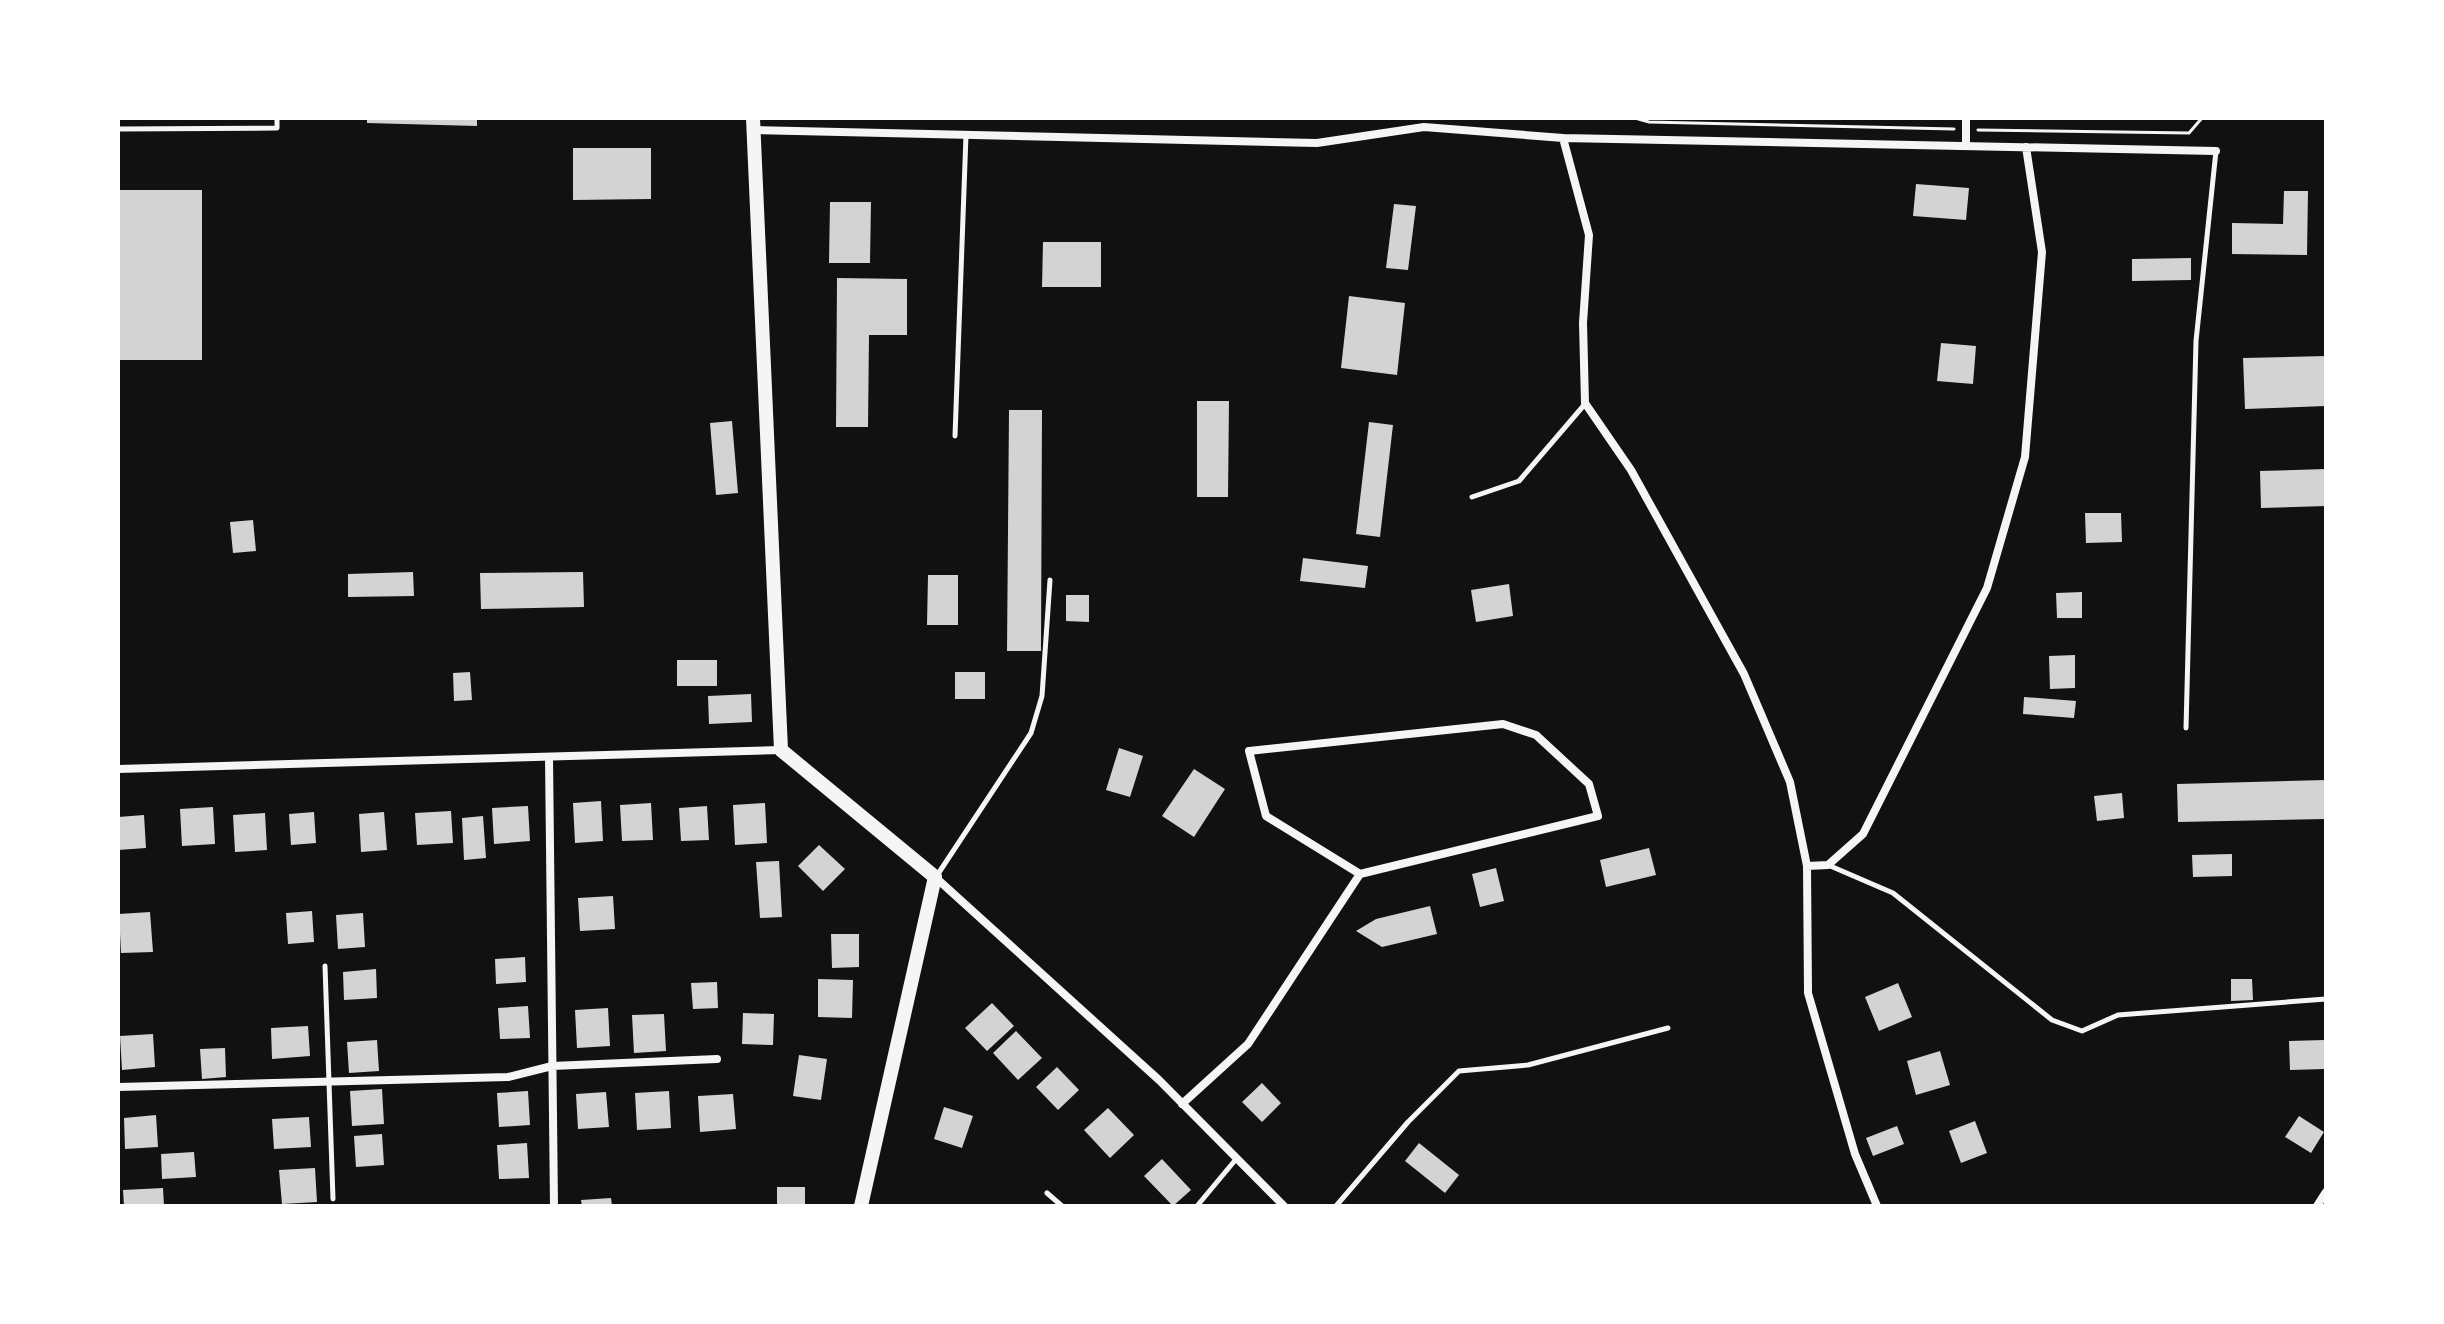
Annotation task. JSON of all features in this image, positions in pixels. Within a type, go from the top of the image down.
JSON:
[{"type":"street","points":[[1966,118],[1966,146]]},
{"type":"street","points":[[781,750],[754,124],[966,135],[1317,143],[1424,127],[1563,138],[2216,151]]},
{"type":"street","points":[[1563,138],[1589,235],[1583,323],[1585,403],[1631,470],[1744,674],[1790,782],[1807,866],[1808,993],[1855,1154],[1877,1206]]},
{"type":"street","points":[[1807,866],[1828,865],[1863,834],[1987,588],[2025,457],[2042,252],[2026,147]]},
{"type":"street","points":[[1182,1104],[1248,1044],[1360,874],[1598,816],[1589,784],[1536,735],[1503,724],[1249,751],[1266,816],[1360,874]]},
{"type":"street","points":[[118,769],[781,750],[935,877],[1182,1104],[1284,1206]]},
{"type":"street","points":[[549,757],[554,1206]]},
{"type":"street","points":[[861,1206],[935,877]]},
{"type":"street","points":[[118,1087],[508,1077],[552,1066],[717,1059]]},
{"type":"street","points":[[2317,1206],[2326,1192]]},
{"type":"lane","points":[[118,129],[277,128],[277,118]]},
{"type":"lane","points":[[955,436],[966,135]]},
{"type":"lane","points":[[2186,728],[2196,341],[2216,151]]},
{"type":"lane","points":[[1472,497],[1519,481],[1585,403]]},
{"type":"lane","points":[[935,877],[1031,733],[1042,696],[1050,580]]},
{"type":"lane","points":[[1828,865],[1893,893],[2052,1020],[2082,1031],[2118,1015],[2326,999]]},
{"type":"lane","points":[[325,966],[333,1199]]},
{"type":"lane","points":[[1336,1206],[1408,1122],[1459,1071],[1528,1065],[1668,1028]]},
{"type":"lane","points":[[1197,1206],[1237,1158]]},
{"type":"lane","points":[[1047,1193],[1062,1206]]},
{"type":"path","points":[[1635,118],[1649,122],[2189,133],[2202,118]]},
{"type":"building","points":[[367,118],[477,118],[477,126],[367,123]]},
{"type":"building","points":[[573,148],[651,148],[651,199],[573,200]]},
{"type":"building","points":[[1916,184],[1969,188],[1966,220],[1913,216]]},
{"type":"building","points":[[118,190],[202,190],[202,360],[118,360]]},
{"type":"building","points":[[2284,191],[2308,191],[2307,255],[2232,254],[2232,223],[2283,224]]},
{"type":"building","points":[[830,202],[871,202],[870,263],[829,263]]},
{"type":"building","points":[[1394,204],[1416,206],[1408,270],[1386,268]]},
{"type":"building","points":[[1043,242],[1101,242],[1101,287],[1042,287]]},
{"type":"building","points":[[2191,258],[2191,280],[2132,281],[2132,259]]},
{"type":"building","points":[[837,278],[907,279],[907,335],[869,335],[868,427],[836,427]]},
{"type":"building","points":[[1349,296],[1405,303],[1397,375],[1341,368]]},
{"type":"building","points":[[1941,343],[1976,346],[1973,384],[1937,381]]},
{"type":"building","points":[[2326,356],[2326,406],[2245,409],[2243,358]]},
{"type":"building","points":[[1197,401],[1229,401],[1228,497],[1197,497]]},
{"type":"building","points":[[1009,410],[1042,410],[1041,651],[1007,651]]},
{"type":"building","points":[[732,421],[738,493],[716,495],[710,423]]},
{"type":"building","points":[[1369,422],[1393,425],[1380,537],[1356,534]]},
{"type":"building","points":[[2326,469],[2326,506],[2261,508],[2260,471]]},
{"type":"building","points":[[2085,513],[2121,513],[2122,542],[2086,543]]},
{"type":"building","points":[[253,520],[256,551],[233,553],[230,522]]},
{"type":"building","points":[[1303,558],[1368,566],[1365,588],[1300,581]]},
{"type":"building","points":[[413,572],[414,596],[348,597],[348,574]]},
{"type":"building","points":[[583,572],[584,607],[481,609],[480,573]]},
{"type":"building","points":[[928,575],[958,575],[958,625],[927,625]]},
{"type":"building","points":[[1509,584],[1513,616],[1476,622],[1471,590]]},
{"type":"building","points":[[2082,592],[2082,618],[2057,618],[2056,593]]},
{"type":"building","points":[[1066,595],[1089,595],[1089,622],[1066,621]]},
{"type":"building","points":[[2075,655],[2075,688],[2050,689],[2049,656]]},
{"type":"building","points":[[677,660],[717,660],[717,686],[677,686]]},
{"type":"building","points":[[470,672],[472,700],[454,701],[453,673]]},
{"type":"building","points":[[955,672],[985,672],[985,699],[955,699]]},
{"type":"building","points":[[751,694],[752,722],[709,724],[708,696]]},
{"type":"building","points":[[2024,697],[2076,701],[2074,718],[2023,714]]},
{"type":"building","points":[[1119,748],[1143,756],[1130,797],[1106,790]]},
{"type":"building","points":[[1194,769],[1225,789],[1194,837],[1162,816]]},
{"type":"building","points":[[2326,780],[2326,819],[2178,822],[2177,784]]},
{"type":"building","points":[[2122,793],[2124,818],[2097,821],[2094,796]]},
{"type":"building","points":[[601,801],[603,841],[575,843],[573,803]]},
{"type":"building","points":[[651,803],[653,840],[622,841],[620,805]]},
{"type":"building","points":[[765,803],[767,843],[735,845],[733,805]]},
{"type":"building","points":[[528,806],[530,841],[494,844],[492,808]]},
{"type":"building","points":[[707,806],[709,840],[681,841],[679,808]]},
{"type":"building","points":[[213,807],[215,844],[182,846],[180,809]]},
{"type":"building","points":[[451,811],[453,843],[417,845],[415,813]]},
{"type":"building","points":[[314,812],[316,843],[291,845],[289,814]]},
{"type":"building","points":[[384,812],[387,850],[361,852],[359,814]]},
{"type":"building","points":[[265,813],[267,850],[235,852],[233,815]]},
{"type":"building","points":[[144,815],[146,848],[118,850],[118,817]]},
{"type":"building","points":[[483,816],[486,858],[464,860],[462,818]]},
{"type":"building","points":[[819,845],[845,869],[823,891],[798,866]]},
{"type":"building","points":[[1649,848],[1656,875],[1606,887],[1600,860]]},
{"type":"building","points":[[2232,854],[2232,876],[2193,877],[2192,855]]},
{"type":"building","points":[[779,861],[782,917],[760,918],[756,862]]},
{"type":"building","points":[[1496,868],[1504,901],[1480,907],[1472,874]]},
{"type":"building","points":[[613,896],[615,929],[580,931],[578,898]]},
{"type":"building","points":[[1430,906],[1437,934],[1382,947],[1356,931],[1376,919]]},
{"type":"building","points":[[312,911],[314,942],[288,944],[286,913]]},
{"type":"building","points":[[150,912],[153,952],[121,953],[119,914]]},
{"type":"building","points":[[363,913],[365,947],[338,949],[336,915]]},
{"type":"building","points":[[831,934],[859,934],[859,967],[832,968]]},
{"type":"building","points":[[525,957],[526,982],[496,984],[495,959]]},
{"type":"building","points":[[376,969],[377,998],[344,1000],[343,972]]},
{"type":"building","points":[[818,979],[853,980],[852,1018],[818,1017]]},
{"type":"building","points":[[2231,979],[2252,979],[2253,1000],[2231,1001]]},
{"type":"building","points":[[717,982],[718,1008],[693,1009],[691,983]]},
{"type":"building","points":[[1898,983],[1912,1017],[1879,1031],[1865,997]]},
{"type":"building","points":[[992,1003],[1014,1026],[987,1051],[965,1028]]},
{"type":"building","points":[[528,1006],[530,1038],[500,1039],[498,1008]]},
{"type":"building","points":[[608,1008],[610,1046],[577,1048],[575,1010]]},
{"type":"building","points":[[743,1013],[774,1014],[773,1045],[742,1044]]},
{"type":"building","points":[[664,1014],[666,1051],[634,1053],[632,1015]]},
{"type":"building","points":[[308,1026],[310,1056],[272,1059],[271,1028]]},
{"type":"building","points":[[1016,1031],[1042,1058],[1018,1080],[993,1053]]},
{"type":"building","points":[[153,1034],[155,1067],[122,1070],[120,1036]]},
{"type":"building","points":[[377,1040],[379,1071],[349,1073],[347,1042]]},
{"type":"building","points":[[2324,1040],[2325,1069],[2290,1070],[2289,1041]]},
{"type":"building","points":[[225,1048],[226,1077],[202,1079],[200,1049]]},
{"type":"building","points":[[1940,1051],[1950,1085],[1916,1095],[1907,1061]]},
{"type":"building","points":[[799,1055],[827,1059],[821,1100],[793,1096]]},
{"type":"building","points":[[1057,1067],[1079,1090],[1058,1110],[1036,1087]]},
{"type":"building","points":[[1262,1083],[1281,1103],[1262,1122],[1242,1102]]},
{"type":"building","points":[[382,1089],[384,1124],[352,1126],[350,1091]]},
{"type":"building","points":[[528,1091],[530,1125],[499,1127],[497,1093]]},
{"type":"building","points":[[669,1091],[671,1128],[637,1130],[635,1093]]},
{"type":"building","points":[[606,1092],[609,1127],[578,1129],[576,1094]]},
{"type":"building","points":[[733,1094],[736,1129],[700,1132],[698,1096]]},
{"type":"building","points":[[944,1107],[973,1116],[962,1148],[934,1139]]},
{"type":"building","points":[[1108,1108],[1134,1135],[1110,1158],[1084,1130]]},
{"type":"building","points":[[156,1115],[158,1147],[125,1149],[124,1118]]},
{"type":"building","points":[[2299,1116],[2324,1132],[2311,1153],[2285,1137]]},
{"type":"building","points":[[309,1117],[311,1147],[274,1149],[272,1119]]},
{"type":"building","points":[[1975,1121],[1987,1153],[1961,1163],[1949,1131]]},
{"type":"building","points":[[1897,1126],[1904,1144],[1873,1156],[1866,1138]]},
{"type":"building","points":[[382,1134],[384,1165],[356,1167],[354,1136]]},
{"type":"building","points":[[527,1143],[529,1178],[499,1179],[497,1145]]},
{"type":"building","points":[[1419,1143],[1459,1175],[1445,1193],[1405,1161]]},
{"type":"building","points":[[194,1152],[196,1177],[162,1179],[161,1154]]},
{"type":"building","points":[[1162,1159],[1191,1190],[1173,1206],[1144,1176]]},
{"type":"building","points":[[315,1168],[317,1202],[282,1204],[279,1170]]},
{"type":"building","points":[[777,1187],[805,1187],[805,1206],[777,1206]]},
{"type":"building","points":[[163,1188],[164,1206],[124,1206],[123,1190]]},
{"type":"building","points":[[611,1198],[612,1206],[582,1206],[581,1200]]}]
